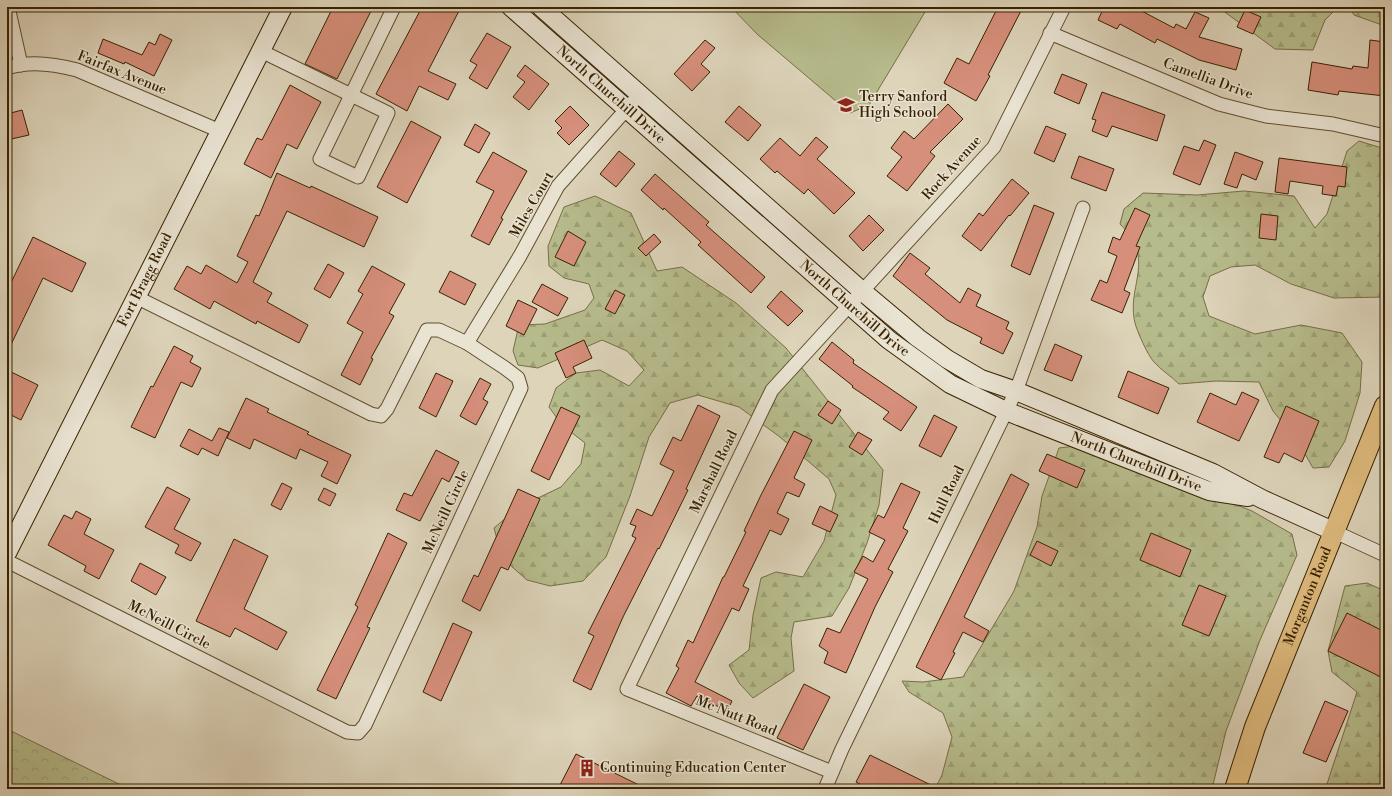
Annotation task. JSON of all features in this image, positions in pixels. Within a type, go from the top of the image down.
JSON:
[{"type":"main road","name":"Morganton Road","points":[[1235,789],[1255,727],[1333,531],[1385,406]]},
{"type":"street","points":[[8,7],[22,65]]},
{"type":"street","name":"Fort Bragg Road","points":[[7,553],[283,7]]},
{"type":"street","points":[[261,51],[351,95],[388,113],[358,178],[320,159],[351,95],[394,7]]},
{"type":"street","name":"North Churchill Drive","points":[[511,7],[889,340],[944,380],[1006,411],[1209,491],[1262,499]]},
{"type":"street","name":"North Churchill Drive","points":[[541,7],[862,291],[918,338],[947,359],[981,379],[1016,391],[1213,473],[1262,499],[1333,531]]},
{"type":"street","name":"Rock Avenue","points":[[862,291],[994,147],[1064,7]]},
{"type":"street","name":"Camellia Drive","points":[[1050,33],[1219,104],[1266,116],[1333,124],[1385,136]]},
{"type":"street","name":"Fairfax Avenue","points":[[7,68],[39,64],[58,65],[77,70],[220,131]]},
{"type":"street","name":"Miles Court","points":[[467,344],[520,256],[558,186],[640,94]]},
{"type":"street","name":"Hull Road","points":[[824,789],[1016,391],[1083,208]]},
{"type":"street","name":"Marshall Road","points":[[627,689],[772,390],[862,291]]},
{"type":"street","name":"McNeill Circle","points":[[7,561],[347,732],[358,733],[365,725],[521,388],[518,378],[467,344],[439,330],[427,330],[387,408],[381,416],[371,414],[136,297]]},
{"type":"street","points":[[1333,531],[1385,555]]},
{"type":"street","name":"Mc Nutt Road","points":[[627,689],[832,772]]},
{"type":"green space","points":[[731,7],[928,7],[869,105],[850,113],[757,34]]},
{"type":"green space","points":[[1218,7],[1338,7],[1325,20],[1313,50],[1275,49]]},
{"type":"green space","points":[[1350,7],[1385,7],[1385,26],[1354,15]]},
{"type":"green space","points":[[1359,141],[1385,149],[1385,297],[1334,298],[1291,284],[1255,265],[1231,267],[1210,276],[1203,297],[1209,316],[1255,334],[1301,325],[1342,333],[1362,362],[1360,393],[1345,441],[1329,467],[1313,468],[1297,440],[1273,411],[1259,382],[1216,381],[1179,384],[1154,362],[1143,343],[1135,323],[1133,309],[1139,262],[1137,250],[1131,237],[1120,224],[1124,209],[1143,193],[1197,195],[1244,191],[1294,196],[1315,228],[1327,214],[1347,151]]},
{"type":"green space","points":[[595,196],[631,213],[657,271],[682,267],[736,303],[786,348],[883,470],[879,505],[867,543],[849,588],[832,616],[794,622],[791,638],[794,671],[753,698],[739,683],[729,665],[749,650],[753,615],[761,578],[776,572],[803,577],[824,541],[836,495],[829,479],[780,437],[739,407],[698,395],[670,403],[649,437],[630,496],[606,557],[583,581],[550,586],[527,580],[502,558],[494,528],[519,507],[561,487],[581,464],[585,443],[562,425],[549,407],[556,388],[576,373],[600,370],[629,386],[644,370],[627,351],[602,340],[538,368],[518,365],[513,351],[519,325],[545,324],[585,310],[594,298],[589,284],[564,278],[549,266],[548,246],[564,207]]},
{"type":"green space","points":[[1084,445],[1252,511],[1292,534],[1297,555],[1260,640],[1226,731],[1212,789],[935,789],[942,775],[952,737],[943,713],[909,692],[902,681],[923,682],[963,677],[1014,591],[1037,527],[1042,496],[1059,448]]},
{"type":"green space","points":[[1367,583],[1385,591],[1385,789],[1330,789],[1327,784],[1357,692],[1332,672],[1328,651],[1345,586]]},
{"type":"green space","points":[[7,729],[129,789],[7,789]]},
{"type":"building","points":[[333,7],[373,7],[337,79],[305,64]]},
{"type":"building","points":[[422,7],[461,7],[428,71],[456,84],[448,100],[419,86],[407,111],[376,94]]},
{"type":"building","points":[[998,7],[1023,7],[988,75],[990,76],[976,101],[944,83],[957,58],[969,64]]},
{"type":"building","points":[[1104,7],[1134,7],[1174,28],[1176,24],[1186,29],[1195,12],[1209,18],[1199,37],[1242,49],[1236,70],[1199,60],[1157,39],[1155,43],[1120,24],[1117,29],[1098,20]]},
{"type":"building","points":[[1245,10],[1261,17],[1253,34],[1237,27]]},
{"type":"building","points":[[487,33],[511,47],[487,89],[469,78],[477,65],[470,61]]},
{"type":"building","points":[[160,34],[172,40],[154,76],[125,62],[124,64],[98,53],[103,39],[142,55],[149,42],[155,45]]},
{"type":"building","points":[[705,40],[715,48],[701,64],[710,72],[692,91],[674,74]]},
{"type":"building","points":[[1370,40],[1385,42],[1385,96],[1339,91],[1338,95],[1308,90],[1312,62],[1352,69],[1353,66],[1368,68]]},
{"type":"building","points":[[525,65],[549,84],[529,110],[513,97],[525,82],[517,76]]},
{"type":"building","points":[[1062,74],[1087,84],[1079,104],[1054,93]]},
{"type":"building","points":[[290,85],[321,102],[297,149],[287,144],[271,178],[244,164],[257,138],[262,140]]},
{"type":"building","points":[[1102,92],[1165,115],[1157,141],[1112,126],[1107,137],[1092,131],[1096,120],[1092,119]]},
{"type":"building","points":[[948,104],[963,119],[930,152],[935,156],[907,191],[887,176],[902,157],[891,148],[904,131],[914,139]]},
{"type":"building","points":[[570,106],[589,125],[569,145],[557,133],[562,128],[555,121]]},
{"type":"building","points":[[739,106],[761,125],[748,141],[725,122]]},
{"type":"building","points":[[22,110],[29,135],[7,140],[7,114]]},
{"type":"building","points":[[411,121],[441,137],[407,203],[377,187]]},
{"type":"building","points":[[475,124],[490,133],[479,153],[464,145]]},
{"type":"building","points":[[1046,126],[1066,134],[1054,162],[1034,153]]},
{"type":"building","points":[[816,137],[828,147],[817,159],[855,193],[834,214],[808,189],[804,194],[777,171],[775,173],[760,159],[780,138],[800,156]]},
{"type":"building","points":[[1204,140],[1216,145],[1200,185],[1173,174],[1184,146],[1199,151]]},
{"type":"building","points":[[619,151],[635,164],[616,187],[600,174]]},
{"type":"building","points":[[493,152],[527,171],[501,218],[503,219],[489,245],[471,236],[494,191],[476,182]]},
{"type":"building","points":[[1235,152],[1263,162],[1256,180],[1242,174],[1237,188],[1224,184]]},
{"type":"building","points":[[1079,156],[1114,169],[1106,191],[1071,178]]},
{"type":"building","points":[[1279,158],[1347,167],[1345,187],[1338,186],[1336,196],[1322,194],[1323,186],[1290,181],[1288,194],[1275,192]]},
{"type":"building","points":[[277,173],[310,188],[311,186],[378,217],[364,247],[287,211],[253,282],[272,293],[267,302],[308,325],[299,343],[257,321],[256,324],[214,301],[210,309],[174,289],[187,266],[201,274],[206,265],[237,283],[248,262],[237,256],[256,215],[259,216]]},
{"type":"building","points":[[655,174],[709,222],[706,225],[765,277],[751,293],[698,245],[701,242],[664,208],[663,210],[641,190]]},
{"type":"building","points":[[1012,179],[1029,193],[1010,216],[1009,215],[981,251],[962,236],[979,213],[983,216]]},
{"type":"building","points":[[1034,205],[1054,213],[1030,275],[1011,266]]},
{"type":"building","points":[[1135,208],[1150,215],[1136,246],[1140,247],[1124,290],[1130,293],[1122,313],[1091,300],[1100,280],[1107,283],[1117,256],[1108,252],[1113,237],[1120,240]]},
{"type":"building","points":[[1261,214],[1278,216],[1276,240],[1259,238]]},
{"type":"building","points":[[869,215],[884,230],[863,251],[849,236]]},
{"type":"building","points":[[568,231],[586,242],[574,266],[555,257]]},
{"type":"building","points":[[654,234],[661,242],[646,256],[638,248]]},
{"type":"building","points":[[33,237],[86,263],[72,292],[43,278],[7,353],[7,291]]},
{"type":"building","points":[[910,253],[930,268],[925,274],[960,303],[968,288],[981,295],[976,306],[1009,322],[1006,329],[1013,333],[1003,354],[980,343],[982,338],[947,320],[893,276]]},
{"type":"building","points":[[328,264],[344,273],[330,298],[314,289]]},
{"type":"building","points":[[372,266],[405,284],[389,313],[394,316],[371,358],[373,359],[360,385],[341,375],[363,332],[347,323],[363,294],[358,291]]},
{"type":"building","points":[[450,271],[476,284],[465,305],[439,292]]},
{"type":"building","points":[[542,284],[568,298],[558,316],[532,302]]},
{"type":"building","points":[[615,290],[625,295],[615,314],[605,309]]},
{"type":"building","points":[[781,291],[803,311],[788,326],[767,307]]},
{"type":"building","points":[[518,300],[537,309],[524,335],[506,326]]},
{"type":"building","points":[[584,340],[592,358],[573,367],[576,373],[566,378],[555,353]]},
{"type":"building","points":[[832,342],[854,360],[853,363],[917,407],[901,431],[883,419],[889,412],[852,387],[853,386],[819,359]]},
{"type":"building","points":[[1055,344],[1082,356],[1072,381],[1044,370]]},
{"type":"building","points":[[174,346],[193,356],[190,362],[201,368],[192,387],[181,382],[155,438],[131,427],[151,386],[153,387]]},
{"type":"building","points":[[7,370],[38,385],[21,420],[7,413]]},
{"type":"building","points":[[1128,371],[1169,388],[1158,414],[1118,397]]},
{"type":"building","points":[[436,373],[453,381],[436,417],[419,408]]},
{"type":"building","points":[[480,378],[491,384],[483,399],[488,402],[476,425],[460,416]]},
{"type":"building","points":[[1242,392],[1259,400],[1239,441],[1197,422],[1210,393],[1236,405]]},
{"type":"building","points":[[246,398],[269,409],[267,412],[309,432],[307,434],[351,455],[337,484],[321,476],[328,462],[300,449],[296,459],[254,439],[250,449],[227,438]]},
{"type":"building","points":[[828,401],[841,410],[832,424],[818,415]]},
{"type":"building","points":[[698,405],[720,416],[686,489],[688,490],[623,617],[591,690],[573,681],[594,636],[588,633],[636,538],[632,536],[636,526],[630,524],[637,509],[652,516],[674,471],[660,464],[673,437],[681,441]]},
{"type":"building","points":[[1286,406],[1319,421],[1302,462],[1284,453],[1279,463],[1264,457]]},
{"type":"building","points":[[561,407],[580,416],[549,480],[531,471]]},
{"type":"building","points":[[934,415],[957,427],[941,457],[919,446]]},
{"type":"building","points":[[219,428],[229,432],[218,456],[202,448],[198,455],[180,446],[189,429],[212,441]]},
{"type":"building","points":[[794,431],[812,440],[794,478],[805,484],[799,497],[787,492],[777,513],[789,519],[781,535],[770,530],[743,586],[749,589],[739,611],[732,608],[695,682],[732,701],[727,711],[697,696],[691,706],[666,693],[679,668],[676,666],[688,640],[693,643],[723,577],[746,532],[744,531],[761,495]]},
{"type":"building","points":[[858,432],[872,440],[862,455],[849,447]]},
{"type":"building","points":[[436,450],[459,462],[449,482],[442,478],[420,521],[396,510],[404,493],[412,496]]},
{"type":"building","points":[[1047,454],[1085,470],[1077,488],[1039,471]]},
{"type":"building","points":[[1011,474],[1029,484],[964,617],[989,631],[983,642],[963,632],[953,652],[955,653],[941,680],[916,667]]},
{"type":"building","points":[[282,483],[292,488],[281,510],[271,505]]},
{"type":"building","points":[[901,483],[920,492],[903,528],[908,531],[888,569],[893,572],[875,607],[846,673],[824,663],[828,652],[819,646],[827,628],[840,633],[868,579],[854,572],[863,556],[873,562],[885,540],[869,532],[878,515],[884,518]]},
{"type":"building","points":[[167,487],[190,499],[174,529],[201,543],[191,561],[175,553],[179,545],[145,527]]},
{"type":"building","points":[[324,488],[336,494],[330,506],[318,500]]},
{"type":"building","points":[[518,489],[540,499],[508,570],[501,567],[480,611],[462,601],[474,575],[478,577]]},
{"type":"building","points":[[820,506],[838,515],[830,532],[812,524]]},
{"type":"building","points":[[76,511],[91,519],[84,534],[114,550],[99,579],[84,571],[86,566],[48,545],[64,515],[72,519]]},
{"type":"building","points":[[388,533],[407,543],[367,627],[370,628],[336,699],[317,690],[358,607],[355,605]]},
{"type":"building","points":[[1151,533],[1191,550],[1180,577],[1140,560]]},
{"type":"building","points":[[234,539],[268,556],[244,609],[287,632],[277,650],[235,628],[230,637],[196,621]]},
{"type":"building","points":[[1037,541],[1058,551],[1051,566],[1030,555]]},
{"type":"building","points":[[140,563],[166,577],[156,595],[131,581]]},
{"type":"building","points":[[1199,585],[1226,596],[1209,636],[1182,625]]},
{"type":"building","points":[[1347,613],[1385,632],[1385,679],[1328,651]]},
{"type":"building","points":[[453,623],[472,632],[441,701],[423,692]]},
{"type":"building","points":[[804,684],[830,697],[803,750],[777,738]]},
{"type":"building","points":[[1325,701],[1348,711],[1326,762],[1303,753]]},
{"type":"building","name":"Continuing Education Center","points":[[576,754],[647,789],[558,789]]},
{"type":"building","points":[[870,755],[939,789],[869,789],[856,782]]},
{"type":"place","name":"Terry Sanford High School","points":[[846,105]]},
{"type":"place","name":"Continuing Education Center","points":[[587,768]]}]
